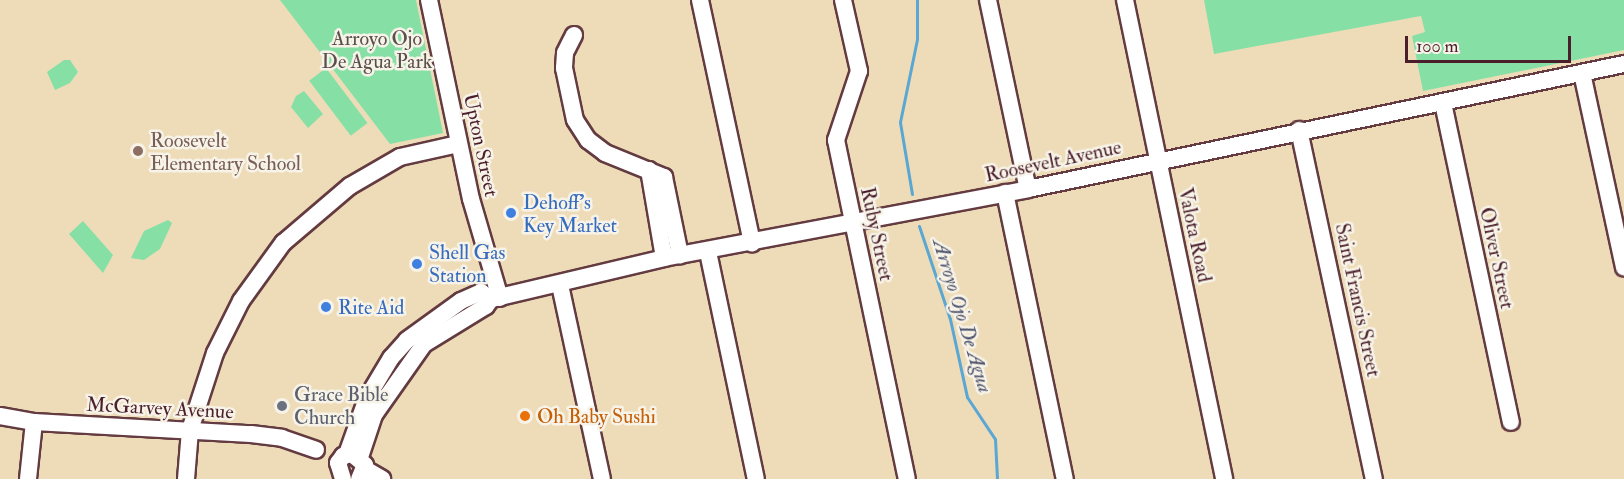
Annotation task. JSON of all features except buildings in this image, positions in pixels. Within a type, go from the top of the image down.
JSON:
[{"type":"street","name":"Upton Street","points":[[429,0],[458,144],[495,298]]},
{"type":"street","points":[[700,0],[752,243]]},
{"type":"street","name":"Ruby Street","points":[[843,0],[859,71],[837,140],[907,479]]},
{"type":"street","points":[[988,0],[1028,189]]},
{"type":"street","name":"Valota Road","points":[[1125,0],[1224,479]]},
{"type":"street","points":[[574,36],[565,52],[564,68],[575,120],[588,140],[605,153],[664,177],[672,257]]},
{"type":"street","name":"Roosevelt Avenue","points":[[351,471],[374,415],[424,344],[486,306],[495,298],[560,285],[672,257],[708,252],[1028,189],[1299,130],[1443,103],[1624,64]]},
{"type":"street","points":[[1582,73],[1624,268]]},
{"type":"street","name":"Oliver Street","points":[[1443,103],[1511,422]]},
{"type":"street","name":"Saint Francis Street","points":[[1299,130],[1374,479]]},
{"type":"street","points":[[186,479],[190,430],[215,353],[241,301],[283,243],[330,202],[373,172],[400,157],[458,144]]},
{"type":"street","points":[[1005,193],[1065,479]]},
{"type":"street","points":[[708,252],[756,479]]},
{"type":"street","points":[[560,285],[602,479]]},
{"type":"street","name":"McGarvey Avenue","points":[[0,416],[34,422],[190,430],[282,438],[316,450],[351,471],[382,479]]},
{"type":"street","points":[[28,479],[34,422]]},
{"type":"green space","name":"Arroyo Ojo De Agua Park","points":[[280,0],[416,0],[443,133],[390,144]]},
{"type":"green space","points":[[1204,0],[1624,0],[1624,50],[1423,91],[1412,36],[1425,32],[1421,16],[1214,54]]},
{"type":"green space","points":[[64,60],[70,60],[78,72],[70,83],[55,90],[47,72]]},
{"type":"green space","points":[[326,68],[368,123],[351,136],[309,81]]},
{"type":"green space","points":[[304,91],[323,114],[308,128],[291,107],[296,96]]},
{"type":"green space","points":[[168,220],[172,223],[160,249],[144,260],[131,258],[144,231]]},
{"type":"green space","points":[[83,221],[113,255],[103,273],[69,234]]},
{"type":"waterway","name":"Arroyo Ojo De Agua","points":[[912,194],[900,122],[917,39],[917,0]]},
{"type":"waterway","name":"Arroyo Ojo De Agua","points":[[919,226],[950,319],[967,397],[995,439],[997,479]]},
{"type":"place","name":"Roosevelt Elementary School","points":[[138,151]]},
{"type":"place","name":"Dehoff's Key Market","points":[[511,213]]},
{"type":"place","name":"Shell Gas Station","points":[[417,264]]},
{"type":"place","name":"Rite Aid","points":[[326,307]]},
{"type":"place","name":"Grace Bible Church","points":[[282,406]]},
{"type":"place","name":"Oh Baby Sushi","points":[[525,416]]}]
